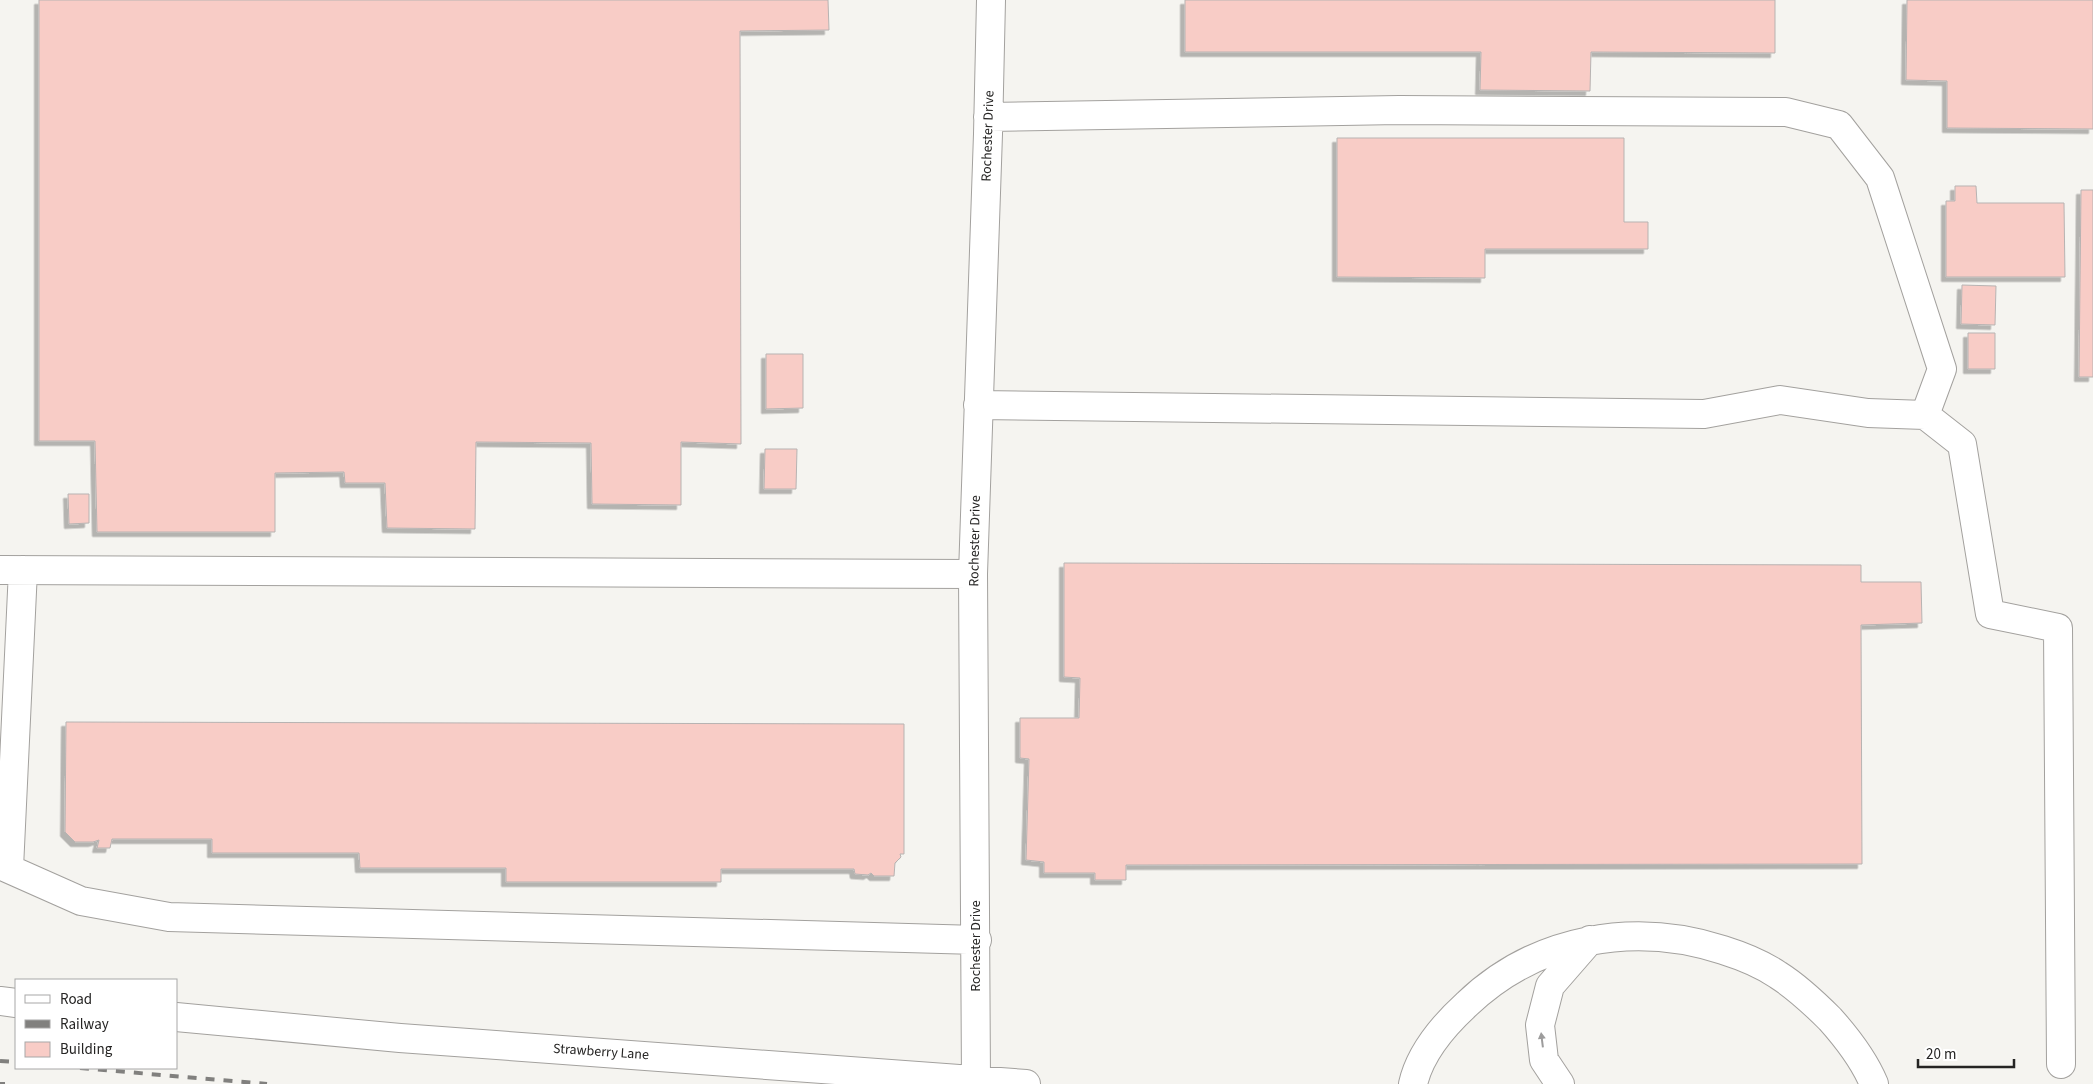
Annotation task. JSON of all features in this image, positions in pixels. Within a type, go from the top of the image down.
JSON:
[{"type":"street","name":"Rochester Drive","points":[[976,1081],[973,574],[991,0]]},
{"type":"street","points":[[988,117],[1399,110],[1786,112],[1839,125],[1880,178],[1942,369],[1925,415]]},
{"type":"street","points":[[978,405],[1704,414],[1780,400],[1868,413],[1925,415],[1962,444],[1990,614],[2058,628],[2062,1064]]},
{"type":"street","points":[[973,574],[11,570],[4,867],[81,901],[169,917],[976,940]]},
{"type":"street","points":[[1413,1084],[1417,1068],[1450,1020],[1476,995],[1504,974],[1552,951],[1590,940],[1623,936],[1662,936],[1701,943],[1742,956],[1778,974],[1815,1004],[1846,1036],[1874,1084]]},
{"type":"street","points":[[1560,1084],[1544,1060],[1540,1025],[1550,986],[1590,940]]},
{"type":"street","points":[[0,1001],[15,1003]]},
{"type":"street","name":"Strawberry Lane","points":[[178,1017],[400,1038],[1026,1084]]},
{"type":"building","points":[[39,0],[828,0],[829,30],[740,31],[741,444],[681,442],[681,505],[592,504],[591,443],[476,442],[475,529],[387,528],[385,483],[345,483],[344,472],[275,473],[275,532],[97,532],[95,441],[39,441]]},
{"type":"building","points":[[1185,0],[1775,0],[1775,53],[1591,52],[1590,91],[1480,90],[1481,52],[1185,52]]},
{"type":"building","points":[[1907,0],[2093,0],[2093,129],[1947,128],[1947,81],[1906,80]]},
{"type":"building","points":[[1337,138],[1624,138],[1624,222],[1648,222],[1648,249],[1485,249],[1485,278],[1337,277]]},
{"type":"building","points":[[1955,186],[1976,186],[1977,203],[2064,203],[2065,277],[1946,277],[1946,201],[1955,201]]},
{"type":"building","points":[[2081,190],[2093,190],[2093,377],[2079,377]]},
{"type":"building","points":[[1962,285],[1996,286],[1995,325],[1961,324]]},
{"type":"building","points":[[1968,333],[1995,333],[1995,369],[1968,369]]},
{"type":"building","points":[[766,354],[803,354],[803,408],[766,409]]},
{"type":"building","points":[[765,449],[797,449],[796,489],[764,489]]},
{"type":"building","points":[[68,494],[89,494],[89,523],[69,524]]},
{"type":"building","points":[[1064,563],[1861,565],[1861,582],[1921,582],[1922,623],[1861,625],[1862,864],[1126,865],[1126,880],[1095,880],[1095,873],[1044,873],[1044,862],[1026,860],[1029,759],[1020,758],[1020,718],[1079,718],[1080,678],[1064,677]]},
{"type":"building","points":[[66,722],[904,724],[904,854],[900,854],[901,857],[895,863],[894,876],[874,876],[871,873],[868,875],[855,874],[854,869],[721,869],[721,882],[506,882],[506,868],[360,868],[359,853],[212,853],[212,839],[112,839],[110,848],[97,848],[99,840],[75,842],[65,832]]},
{"type":"railway","points":[[0,1061],[15,1062]]},
{"type":"railway","points":[[92,1069],[267,1084]]},
{"type":"railway","points":[[0,1084],[5,1084]]}]
